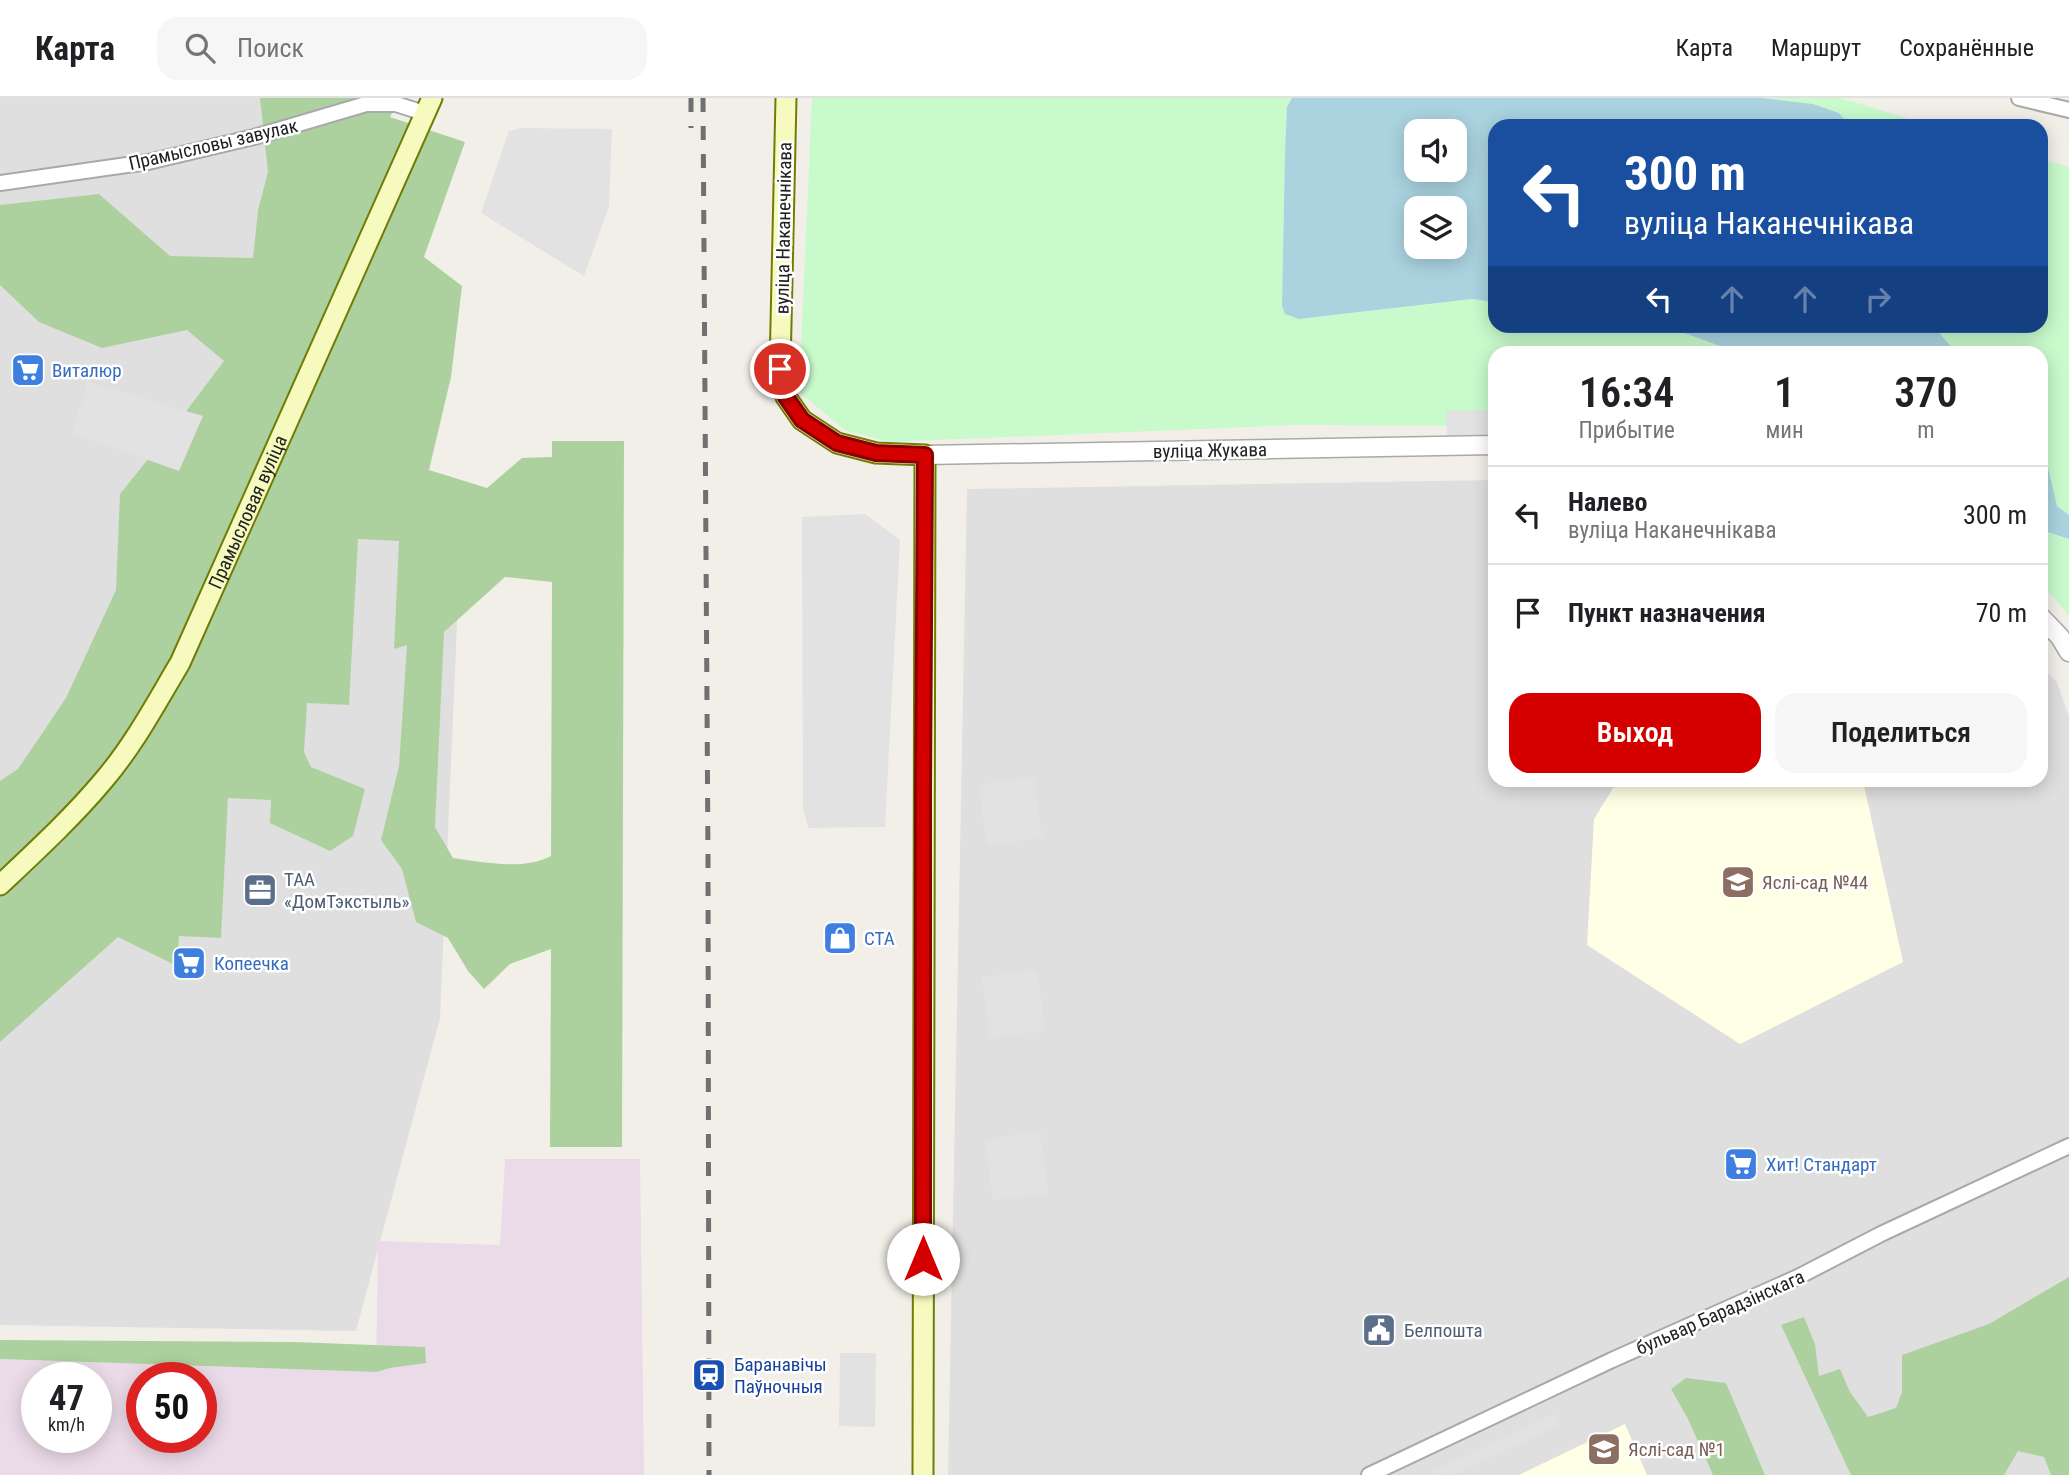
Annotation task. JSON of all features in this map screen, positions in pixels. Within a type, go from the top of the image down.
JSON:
[{"type":"main road","name":"вуліца Наканечнікава","points":[[786,98],[780,369],[786,397],[802,420],[837,443],[876,453],[925,455]]},
{"type":"main road","name":"Прамысловая вуліца","points":[[0,885],[104,781],[145,723],[180,663],[428,105]]},
{"type":"main road","points":[[922,1475],[925,455]]},
{"type":"street","points":[[2019,98],[2069,110]]},
{"type":"street","name":"Прамысловы завулак","points":[[0,183],[148,162],[254,137],[366,104],[428,105]]},
{"type":"street","name":"вуліца Жукава","points":[[925,455],[1488,445]]},
{"type":"street","points":[[2048,624],[2069,652]]},
{"type":"street","name":"бульвар Барадзінскага","points":[[1369,1475],[1612,1360],[1798,1277],[1881,1234],[2069,1146]]},
{"type":"shaded area","points":[[0,98],[392,98],[255,436],[461,532],[440,1018],[356,1331],[0,1325]]},
{"type":"shaded area","points":[[521,128],[612,129],[609,206],[584,276],[481,213],[509,131]]},
{"type":"shaded area","points":[[88,382],[203,416],[179,471],[72,433]]},
{"type":"shaded area","points":[[1488,410],[1488,435],[1447,436],[1446,411]]},
{"type":"shaded area","points":[[1488,480],[1488,787],[2048,787],[2048,673],[2057,682],[2069,717],[2069,1475],[948,1475],[967,489]]},
{"type":"shaded area","points":[[865,514],[900,540],[885,827],[808,828],[803,807],[802,517]]},
{"type":"shaded area","points":[[1034,777],[1042,838],[987,845],[979,784]]},
{"type":"shaded area","name":"Яслі-сад №44","points":[[1614,787],[1864,787],[1903,962],[1740,1044],[1587,945],[1594,819]]},
{"type":"shaded area","points":[[1037,970],[1045,1031],[990,1038],[982,977]]},
{"type":"shaded area","points":[[1040,1132],[1048,1193],[993,1200],[985,1139]]},
{"type":"shaded area","points":[[505,1159],[640,1159],[644,1475],[0,1475],[0,1359],[87,1362],[21,1362],[21,1453],[112,1453],[112,1363],[126,1363],[126,1453],[217,1453],[217,1367],[376,1372],[378,1241],[500,1245]]},
{"type":"shaded area","points":[[840,1353],[876,1353],[875,1427],[839,1426]]},
{"type":"shaded area","points":[[1554,1414],[1559,1425],[1453,1475],[1436,1475],[1434,1471]]},
{"type":"shaded area","name":"Яслі-сад №1","points":[[1625,1424],[1647,1475],[1519,1475]]},
{"type":"green space","points":[[260,98],[399,98],[390,117],[465,142],[424,257],[462,286],[451,377],[429,470],[487,488],[522,458],[552,457],[552,441],[624,441],[622,1147],[550,1147],[551,949],[510,964],[484,989],[468,971],[448,938],[416,922],[402,869],[381,840],[399,766],[407,645],[394,649],[399,541],[358,539],[349,705],[307,703],[304,752],[311,767],[365,789],[353,836],[330,851],[270,823],[271,800],[228,798],[221,938],[179,936],[177,966],[118,937],[0,1042],[0,781],[18,769],[66,698],[116,590],[120,494],[224,361],[187,330],[102,348],[39,322],[0,285],[0,205],[99,194],[170,256],[253,258],[258,210],[268,172]],"holes":[[[505,577],[552,582],[551,856],[540,861],[515,864],[453,858],[435,827],[444,632]]]},
{"type":"green space","points":[[812,98],[1292,98],[1287,107],[1285,153],[1282,306],[1285,314],[1320,317],[1472,299],[1488,301],[1488,333],[1684,333],[1720,346],[1488,346],[1488,426],[1293,425],[889,442],[845,430],[799,392]]},
{"type":"green space","points":[[1762,98],[1840,98],[1910,119],[1844,119],[1839,113],[1813,104]]},
{"type":"green space","points":[[2048,161],[2069,167],[2069,515],[2057,506],[2048,468],[2048,346],[1951,346],[1939,333],[2048,333]]},
{"type":"green space","points":[[2048,532],[2069,539],[2069,616],[2048,590]]},
{"type":"green space","points":[[2069,1277],[2069,1475],[2051,1475],[2044,1457],[2018,1451],[2004,1475],[1851,1475],[1781,1325],[1804,1317],[1815,1344],[1819,1376],[1840,1369],[1850,1392],[1868,1417],[1896,1408],[1902,1392],[1902,1355],[1989,1324]]},
{"type":"green space","points":[[0,1340],[294,1342],[425,1347],[426,1363],[376,1372],[217,1367],[217,1362],[126,1363],[0,1359]]},
{"type":"green space","points":[[1686,1378],[1726,1383],[1765,1475],[1713,1475],[1671,1389]]},
{"type":"water","points":[[1292,98],[1762,98],[1813,104],[1839,113],[1844,119],[1488,119],[1488,301],[1472,299],[1299,319],[1285,314],[1282,306],[1287,107]]},
{"type":"water","points":[[1684,333],[1939,333],[1951,346],[1720,346]]},
{"type":"water","points":[[2048,468],[2057,506],[2069,515],[2069,539],[2048,532]]},
{"type":"railway","points":[[691,98],[691,128]]},
{"type":"railway","points":[[703,98],[709,1475]]},
{"type":"place","name":"Виталюр","points":[[28,370]]},
{"type":"place","name":"Яслі-сад №44","points":[[1738,882]]},
{"type":"place","name":"ТАА «ДомТэкстыль»","points":[[260,890]]},
{"type":"place","name":"СТА","points":[[840,938]]},
{"type":"place","name":"Копеечка","points":[[189,963]]},
{"type":"place","name":"Хит! Стандарт","points":[[1741,1164]]},
{"type":"place","name":"Белпошта","points":[[1379,1330]]},
{"type":"place","name":"Баранавічы Паўночныя","points":[[709,1375]]},
{"type":"place","name":"Яслі-сад №1","points":[[1604,1449]]},
{"type":"route","points":[[780,369],[786,397],[802,420],[837,443],[876,453],[925,455],[923,1259]]}]
